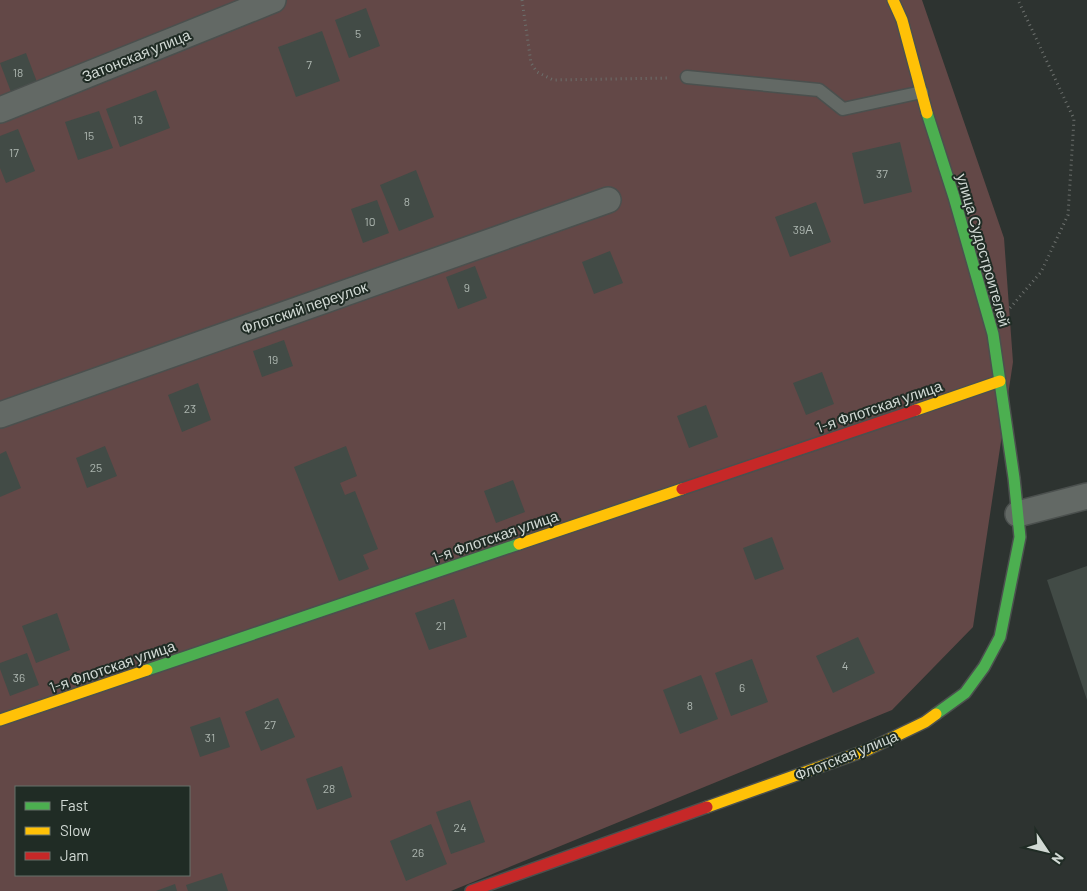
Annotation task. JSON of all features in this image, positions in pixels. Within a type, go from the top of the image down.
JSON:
[{"type":"street","name":"Затонская улица","points":[[0,110],[273,0]]},
{"type":"street","name":"улица Судостроителей","points":[[893,0],[902,20],[992,329],[1018,514]]},
{"type":"street","name":"Флотский переулок","points":[[0,415],[608,200]]},
{"type":"street","name":"1-я Флотская улица","points":[[0,720],[1000,381]]},
{"type":"street","points":[[1018,514],[1087,496]]},
{"type":"street","name":"Флотская улица","points":[[471,891],[867,750],[925,722],[965,693],[984,667],[1000,637],[1020,537],[1018,514]]},
{"type":"lane","points":[[686,77],[819,90],[844,109],[922,92]]},
{"type":"path","points":[[522,0],[531,64],[537,72],[552,80],[686,77]]},
{"type":"path","points":[[992,329],[1041,272],[1068,215],[1074,119],[1018,0]]},
{"type":"shaded area","points":[[0,0],[922,0],[1004,238],[1013,362],[973,627],[892,710],[451,891],[0,891]]},
{"type":"building","points":[[366,8],[380,46],[349,58],[335,20]]},
{"type":"building","points":[[322,31],[340,81],[296,97],[278,47]]},
{"type":"building","points":[[26,53],[37,82],[11,92],[0,63]]},
{"type":"building","points":[[156,90],[170,128],[120,147],[106,109]]},
{"type":"building","points":[[99,111],[113,148],[78,160],[65,122]]},
{"type":"building","points":[[18,129],[35,171],[6,183],[0,168],[0,136]]},
{"type":"building","points":[[900,142],[912,192],[864,204],[852,153]]},
{"type":"building","points":[[416,170],[434,217],[399,231],[380,185]]},
{"type":"building","points":[[377,200],[389,233],[363,243],[351,209]]},
{"type":"building","points":[[816,202],[831,242],[790,257],[775,217]]},
{"type":"building","points":[[610,251],[623,283],[594,294],[582,262]]},
{"type":"building","points":[[475,266],[487,298],[458,309],[446,277]]},
{"type":"building","points":[[284,340],[293,366],[262,377],[253,351]]},
{"type":"building","points":[[822,372],[834,404],[806,415],[793,383]]},
{"type":"building","points":[[198,383],[211,420],[182,432],[168,395]]},
{"type":"building","points":[[706,405],[718,437],[689,448],[677,416]]},
{"type":"building","points":[[105,446],[117,476],[87,488],[76,458]]},
{"type":"building","points":[[346,446],[357,476],[340,483],[345,495],[355,491],[378,549],[363,555],[369,569],[339,581],[294,467]]},
{"type":"building","points":[[6,451],[21,488],[0,497],[0,454]]},
{"type":"building","points":[[513,480],[525,512],[496,523],[484,491]]},
{"type":"building","points":[[772,537],[784,569],[755,580],[743,548]]},
{"type":"building","points":[[1087,566],[1087,700],[1047,580]]},
{"type":"building","points":[[454,599],[467,637],[429,650],[415,613]]},
{"type":"building","points":[[57,613],[70,650],[36,663],[22,626]]},
{"type":"building","points":[[858,637],[875,673],[833,693],[816,656]]},
{"type":"building","points":[[27,653],[39,685],[10,696],[0,669],[0,663]]},
{"type":"building","points":[[752,659],[768,702],[731,716],[715,673]]},
{"type":"building","points":[[701,675],[718,719],[680,734],[663,690]]},
{"type":"building","points":[[278,698],[295,737],[261,751],[245,712]]},
{"type":"building","points":[[220,717],[230,747],[200,757],[190,727]]},
{"type":"building","points":[[342,766],[352,797],[317,810],[306,779]]},
{"type":"building","points":[[470,800],[485,842],[451,854],[436,812]]},
{"type":"building","points":[[431,824],[447,864],[406,881],[390,841]]},
{"type":"building","points":[[222,873],[228,891],[188,891],[186,885]]},
{"type":"building","points":[[175,884],[177,891],[156,891]]},
{"type":"traffic: fast","points":[[927,113],[954,197],[993,334],[1014,478],[1020,537],[1000,637],[984,667],[965,693],[936,714]]},
{"type":"traffic: fast","points":[[147,670],[519,544]]},
{"type":"traffic: slow","points":[[893,0],[902,20],[927,113]]},
{"type":"traffic: slow","points":[[916,410],[1000,381]]},
{"type":"traffic: slow","points":[[519,544],[682,489]]},
{"type":"traffic: slow","points":[[0,720],[147,670]]},
{"type":"traffic: slow","points":[[707,807],[867,750],[925,722],[936,714]]},
{"type":"traffic: jam","points":[[682,489],[916,410]]},
{"type":"traffic: jam","points":[[471,891],[707,807]]}]
